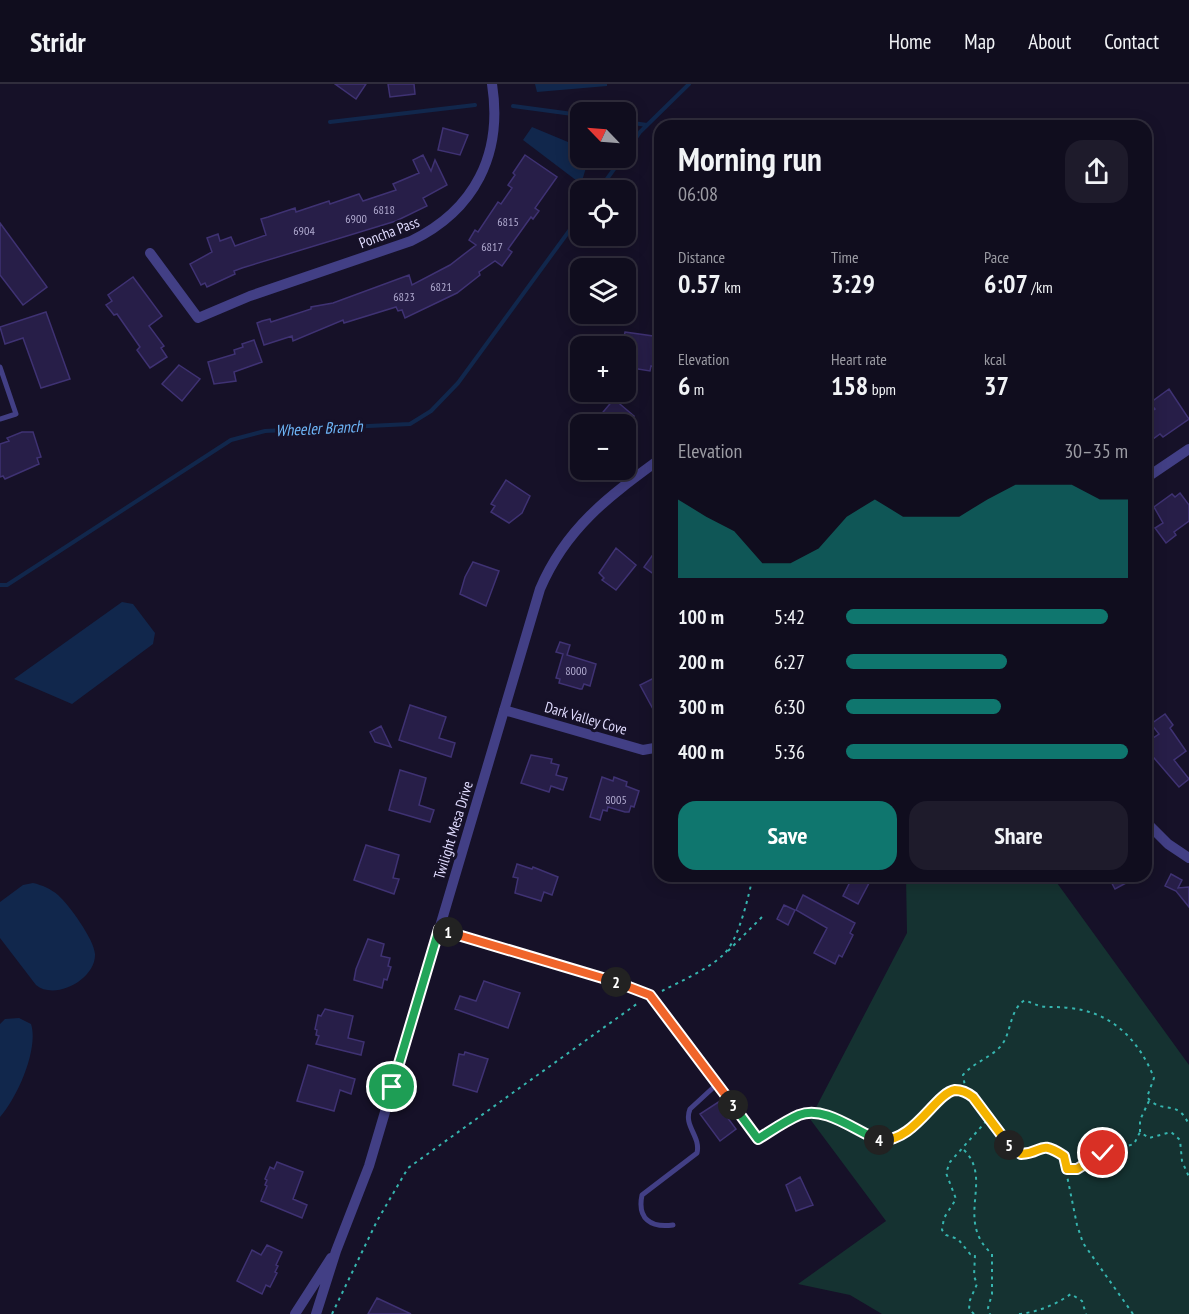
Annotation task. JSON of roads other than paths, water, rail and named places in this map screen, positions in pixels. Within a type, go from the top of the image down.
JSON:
[{"type":"street","name":"Poncha Pass","points":[[150,253],[198,318],[250,296],[411,241],[441,224],[470,195],[487,160],[495,120],[492,84]]},
{"type":"street","points":[[1152,474],[1189,449]]},
{"type":"street","name":"Twilight Mesa Drive","points":[[316,1314],[336,1251],[369,1166],[535,603],[555,558],[587,516],[654,464]]},
{"type":"street","name":"Dark Valley Cove","points":[[504,710],[643,750],[654,748]]},
{"type":"street","points":[[1152,828],[1168,844],[1189,858]]},
{"type":"street","points":[[439,929],[629,986],[650,995],[758,1139]]},
{"type":"street","name":"Twilight Mesa Drive","points":[[295,1314],[336,1251]]},
{"type":"lane","points":[[0,367],[2,379],[16,414],[0,419]]},
{"type":"lane","points":[[674,1225],[659,1227],[645,1218],[641,1211],[642,1195],[697,1153],[698,1143],[689,1127],[688,1113],[690,1108],[718,1084]]},
{"type":"water","points":[[535,84],[607,84],[607,86],[537,92]]},
{"type":"water","points":[[532,127],[570,143],[570,168],[586,168],[582,180],[576,180],[523,140]]},
{"type":"water","points":[[122,602],[133,604],[155,633],[153,644],[72,704],[14,679]]},
{"type":"water","points":[[33,883],[49,889],[63,900],[80,923],[94,948],[94,963],[89,972],[73,985],[63,989],[44,989],[36,985],[0,938],[0,902],[23,885]]},
{"type":"water","points":[[19,1018],[31,1024],[32,1046],[25,1073],[7,1109],[0,1117],[0,1024],[5,1019]]},
{"type":"waterway","name":"Wheeler Branch","points":[[636,138],[689,84]]},
{"type":"waterway","points":[[330,122],[475,105]]},
{"type":"waterway","points":[[513,106],[570,114]]},
{"type":"waterway","points":[[636,123],[647,125]]},
{"type":"waterway","name":"Wheeler Branch","points":[[606,180],[615,168]]},
{"type":"waterway","name":"Wheeler Branch","points":[[0,585],[7,585],[231,440],[265,431],[410,424],[431,411],[458,383],[570,230]]}]
